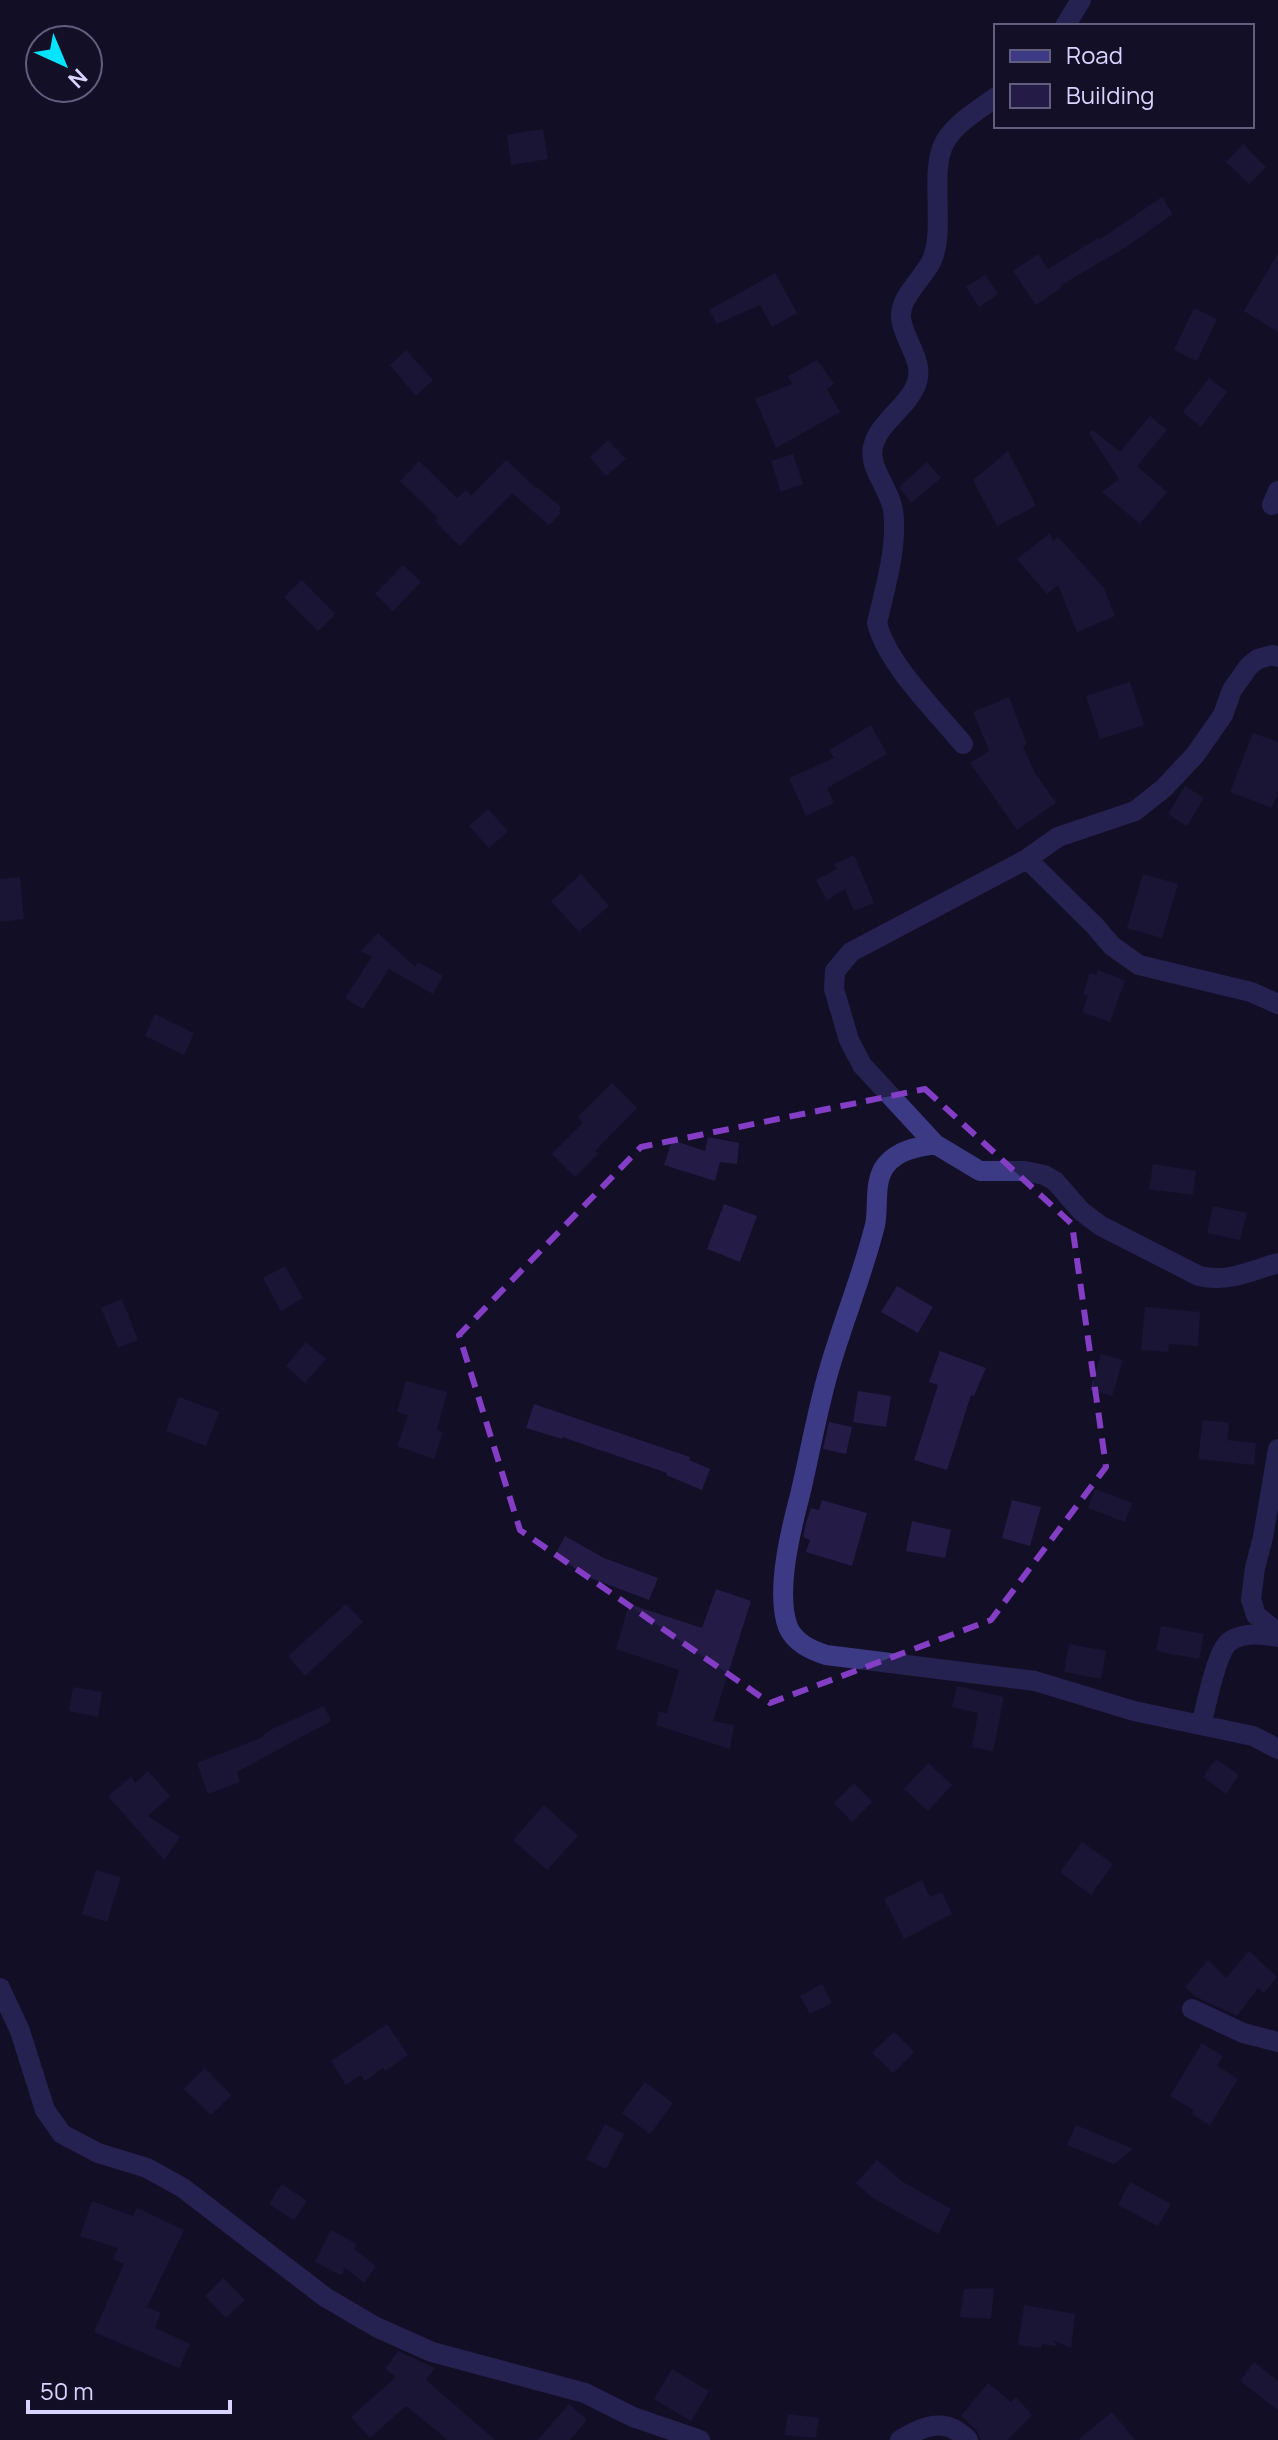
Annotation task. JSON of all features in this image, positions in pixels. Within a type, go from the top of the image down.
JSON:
[{"type":"street","points":[[1066,24],[1081,0]]},
{"type":"street","points":[[963,744],[899,665],[879,634],[877,623],[893,534],[893,508],[874,463],[873,448],[879,433],[911,394],[918,380],[918,366],[900,317],[904,303],[932,259],[938,215],[939,159],[944,142],[955,129],[994,99]]},
{"type":"street","points":[[1278,657],[1273,655],[1258,659],[1249,666],[1232,690],[1223,715],[1195,755],[1164,788],[1135,811],[1058,837],[1027,859],[851,952],[835,971],[834,989],[841,1019],[862,1065],[935,1144],[980,1171],[1025,1171],[1044,1175],[1055,1181],[1081,1211],[1101,1226],[1199,1276],[1214,1280],[1228,1279],[1278,1263]]},
{"type":"street","points":[[1027,859],[1112,946],[1139,965],[1251,992],[1278,1004]]},
{"type":"street","points":[[935,1144],[897,1155],[884,1167],[878,1191],[876,1222],[828,1372],[787,1542],[784,1584],[788,1626],[795,1638],[808,1649],[826,1655],[1035,1681],[1134,1711],[1253,1736],[1278,1749]]},
{"type":"street","points":[[1278,1449],[1251,1599],[1256,1615],[1278,1635]]},
{"type":"street","points":[[1201,1725],[1227,1643],[1242,1636],[1278,1635]]},
{"type":"street","points":[[0,1988],[20,2031],[45,2110],[62,2134],[98,2153],[147,2168],[183,2188],[325,2297],[376,2327],[432,2352],[585,2393],[633,2417],[700,2440]]},
{"type":"street","points":[[1192,2009],[1243,2033],[1278,2042]]},
{"type":"street","points":[[900,2440],[932,2425],[943,2424],[953,2427],[968,2440]]},
{"type":"highlighted area","points":[[925,1089],[1072,1224],[1106,1467],[991,1620],[770,1703],[520,1530],[459,1335],[641,1147]]},
{"type":"building","points":[[543,129],[548,159],[511,165],[507,135]]},
{"type":"building","points":[[1243,144],[1266,167],[1249,184],[1226,162]]},
{"type":"building","points":[[1162,197],[1173,214],[1126,247],[1060,286],[1036,305],[1013,271],[1038,254],[1048,269],[1099,240]]},
{"type":"building","points":[[1278,253],[1278,332],[1244,311]]},
{"type":"building","points":[[775,273],[797,313],[772,327],[760,305],[717,324],[709,310]]},
{"type":"building","points":[[985,275],[998,294],[979,307],[966,287]]},
{"type":"building","points":[[1194,308],[1217,319],[1197,361],[1174,350]]},
{"type":"building","points":[[406,350],[433,380],[416,396],[390,365]]},
{"type":"building","points":[[817,360],[834,384],[827,389],[840,412],[776,448],[755,399],[792,384],[788,376]]},
{"type":"building","points":[[1209,378],[1227,392],[1201,427],[1183,412]]},
{"type":"building","points":[[1150,416],[1167,430],[1137,466],[1167,492],[1140,524],[1102,492],[1119,479],[1089,433],[1093,430],[1120,452]]},
{"type":"building","points":[[608,440],[626,459],[606,476],[590,457]]},
{"type":"building","points":[[1008,451],[1036,506],[997,526],[973,480]]},
{"type":"building","points":[[793,454],[803,484],[781,492],[771,461]]},
{"type":"building","points":[[506,460],[561,507],[561,513],[549,525],[512,493],[460,546],[435,521],[438,518],[400,481],[419,461],[457,498],[466,490],[471,496]]},
{"type":"building","points":[[927,462],[941,478],[911,503],[899,487]]},
{"type":"building","points":[[1050,533],[1053,541],[1058,537],[1104,588],[1115,616],[1077,632],[1058,585],[1047,594],[1017,559]]},
{"type":"building","points":[[403,565],[421,582],[393,611],[375,594]]},
{"type":"building","points":[[302,580],[335,614],[318,631],[284,597]]},
{"type":"building","points":[[1130,682],[1144,725],[1100,739],[1086,696]]},
{"type":"building","points":[[1009,697],[1027,744],[1023,746],[1034,771],[1056,803],[1017,830],[970,763],[989,751],[973,712]]},
{"type":"building","points":[[871,725],[887,754],[827,788],[834,803],[806,816],[789,778],[834,758],[829,750]]},
{"type":"building","points":[[1253,733],[1278,742],[1278,793],[1272,808],[1230,792]]},
{"type":"building","points":[[1185,786],[1204,798],[1187,826],[1168,814]]},
{"type":"building","points":[[488,809],[508,831],[489,848],[469,826]]},
{"type":"building","points":[[854,855],[874,903],[854,911],[845,889],[827,900],[816,880],[837,869],[834,864]]},
{"type":"building","points":[[581,874],[609,906],[579,932],[551,901]]},
{"type":"building","points":[[1143,874],[1178,884],[1162,938],[1127,928]]},
{"type":"building","points":[[20,877],[24,919],[0,922],[0,879]]},
{"type":"building","points":[[378,933],[415,967],[418,962],[443,976],[433,994],[389,969],[363,1009],[345,998],[372,957],[361,951]]},
{"type":"building","points":[[1098,970],[1125,981],[1110,1022],[1082,1012],[1088,996],[1083,994],[1090,973],[1096,975]]},
{"type":"building","points":[[155,1014],[194,1033],[184,1055],[145,1036]]},
{"type":"building","points":[[612,1083],[637,1108],[595,1151],[598,1154],[575,1177],[552,1154],[583,1123],[578,1117]]},
{"type":"building","points":[[708,1137],[739,1143],[737,1164],[720,1162],[715,1181],[664,1165],[672,1140],[705,1151]]},
{"type":"building","points":[[1153,1164],[1196,1171],[1193,1195],[1149,1189]]},
{"type":"building","points":[[724,1204],[757,1216],[740,1262],[707,1249]]},
{"type":"building","points":[[1213,1206],[1247,1213],[1240,1240],[1207,1233]]},
{"type":"building","points":[[285,1266],[303,1298],[281,1311],[263,1278]]},
{"type":"building","points":[[897,1286],[933,1307],[918,1333],[881,1312]]},
{"type":"building","points":[[122,1299],[138,1340],[118,1348],[101,1308]]},
{"type":"building","points":[[1145,1307],[1200,1312],[1198,1346],[1169,1344],[1168,1352],[1141,1350]]},
{"type":"building","points":[[306,1342],[326,1359],[305,1383],[286,1366]]},
{"type":"building","points":[[940,1351],[986,1368],[974,1396],[971,1395],[947,1470],[914,1460],[938,1385],[929,1382]]},
{"type":"building","points":[[1101,1354],[1123,1360],[1112,1396],[1090,1390]]},
{"type":"building","points":[[406,1381],[447,1392],[437,1430],[443,1432],[434,1459],[397,1446],[408,1415],[397,1412]]},
{"type":"building","points":[[858,1391],[891,1396],[886,1427],[853,1422]]},
{"type":"building","points":[[179,1397],[219,1412],[206,1446],[166,1431]]},
{"type":"building","points":[[534,1404],[690,1457],[689,1460],[710,1469],[702,1490],[667,1473],[526,1428]]},
{"type":"building","points":[[1203,1420],[1229,1423],[1227,1440],[1256,1443],[1254,1465],[1198,1459]]},
{"type":"building","points":[[829,1422],[852,1427],[846,1454],[823,1449]]},
{"type":"building","points":[[1095,1489],[1132,1503],[1125,1522],[1088,1508]]},
{"type":"building","points":[[822,1500],[867,1513],[852,1566],[806,1552],[810,1540],[803,1537],[806,1523],[811,1508],[819,1510]]},
{"type":"building","points":[[1012,1500],[1041,1507],[1030,1546],[1002,1538]]},
{"type":"building","points":[[912,1521],[951,1530],[945,1558],[906,1551]]},
{"type":"building","points":[[565,1536],[604,1558],[658,1578],[649,1600],[593,1579],[554,1557]]},
{"type":"building","points":[[716,1589],[751,1601],[713,1721],[734,1725],[730,1749],[656,1725],[659,1712],[667,1713],[679,1670],[616,1649],[629,1604],[702,1628]]},
{"type":"building","points":[[346,1604],[363,1622],[305,1676],[288,1656]]},
{"type":"building","points":[[1161,1626],[1204,1634],[1199,1659],[1156,1651]]},
{"type":"building","points":[[1069,1644],[1106,1651],[1101,1679],[1064,1672]]},
{"type":"building","points":[[957,1686],[1004,1697],[993,1751],[972,1747],[978,1713],[952,1707]]},
{"type":"building","points":[[73,1687],[102,1692],[98,1717],[69,1711]]},
{"type":"building","points":[[324,1706],[331,1721],[237,1772],[240,1782],[208,1794],[197,1763],[263,1737],[274,1728]]},
{"type":"building","points":[[1216,1759],[1239,1775],[1226,1794],[1203,1777]]},
{"type":"building","points":[[928,1763],[952,1785],[928,1811],[904,1789]]},
{"type":"building","points":[[148,1771],[170,1796],[148,1816],[180,1837],[164,1860],[108,1796],[131,1777],[135,1783]]},
{"type":"building","points":[[854,1783],[872,1802],[852,1822],[834,1803]]},
{"type":"building","points":[[544,1805],[578,1836],[547,1870],[513,1840]]},
{"type":"building","points":[[1082,1842],[1113,1864],[1091,1895],[1060,1872]]},
{"type":"building","points":[[96,1870],[121,1877],[107,1922],[82,1914]]},
{"type":"building","points":[[922,1880],[930,1897],[942,1892],[952,1914],[904,1939],[884,1899]]},
{"type":"building","points":[[1249,1951],[1277,1977],[1264,1993],[1258,1988],[1237,2016],[1196,1997],[1185,1987],[1208,1960],[1226,1978]]},
{"type":"building","points":[[822,1984],[832,2003],[810,2014],[800,1996]]},
{"type":"building","points":[[387,2024],[408,2055],[365,2081],[361,2075],[346,2085],[331,2061]]},
{"type":"building","points":[[894,2032],[914,2052],[893,2073],[872,2053]]},
{"type":"building","points":[[1202,2043],[1223,2056],[1217,2066],[1238,2079],[1210,2125],[1192,2114],[1194,2110],[1170,2096]]},
{"type":"building","points":[[205,2068],[231,2095],[211,2115],[184,2089]]},
{"type":"building","points":[[645,2082],[673,2103],[650,2134],[622,2113]]},
{"type":"building","points":[[605,2124],[624,2134],[606,2169],[586,2159]]},
{"type":"building","points":[[1076,2125],[1133,2149],[1114,2164],[1067,2145]]},
{"type":"building","points":[[877,2160],[903,2182],[951,2209],[938,2234],[873,2198],[856,2183]]},
{"type":"building","points":[[1130,2182],[1171,2204],[1158,2226],[1118,2205]]},
{"type":"building","points":[[282,2184],[307,2201],[294,2220],[269,2204]]},
{"type":"building","points":[[92,2201],[133,2216],[137,2208],[184,2230],[147,2307],[161,2313],[155,2328],[190,2344],[179,2368],[94,2332],[124,2264],[113,2259],[118,2248],[80,2236]]},
{"type":"building","points":[[331,2230],[357,2244],[354,2249],[376,2266],[364,2283],[345,2268],[341,2275],[315,2262]]},
{"type":"building","points":[[223,2278],[245,2300],[226,2318],[205,2296]]},
{"type":"building","points":[[994,2288],[991,2319],[960,2317],[964,2289]]},
{"type":"building","points":[[1024,2305],[1075,2314],[1071,2348],[1053,2340],[1057,2346],[1042,2344],[1041,2348],[1018,2345]]},
{"type":"building","points":[[398,2351],[435,2368],[426,2380],[495,2440],[448,2440],[406,2406],[370,2438],[351,2417],[396,2377],[385,2369]]},
{"type":"building","points":[[1254,2362],[1278,2381],[1278,2410],[1240,2381]]},
{"type":"building","points":[[672,2369],[709,2391],[691,2421],[654,2399]]},
{"type":"building","points":[[988,2383],[1011,2402],[1016,2397],[1032,2415],[1007,2440],[981,2440],[977,2431],[961,2416]]},
{"type":"building","points":[[569,2404],[587,2420],[570,2440],[538,2440]]},
{"type":"building","points":[[1112,2412],[1135,2440],[1078,2440]]},
{"type":"building","points":[[788,2414],[819,2418],[816,2438],[785,2435]]}]
